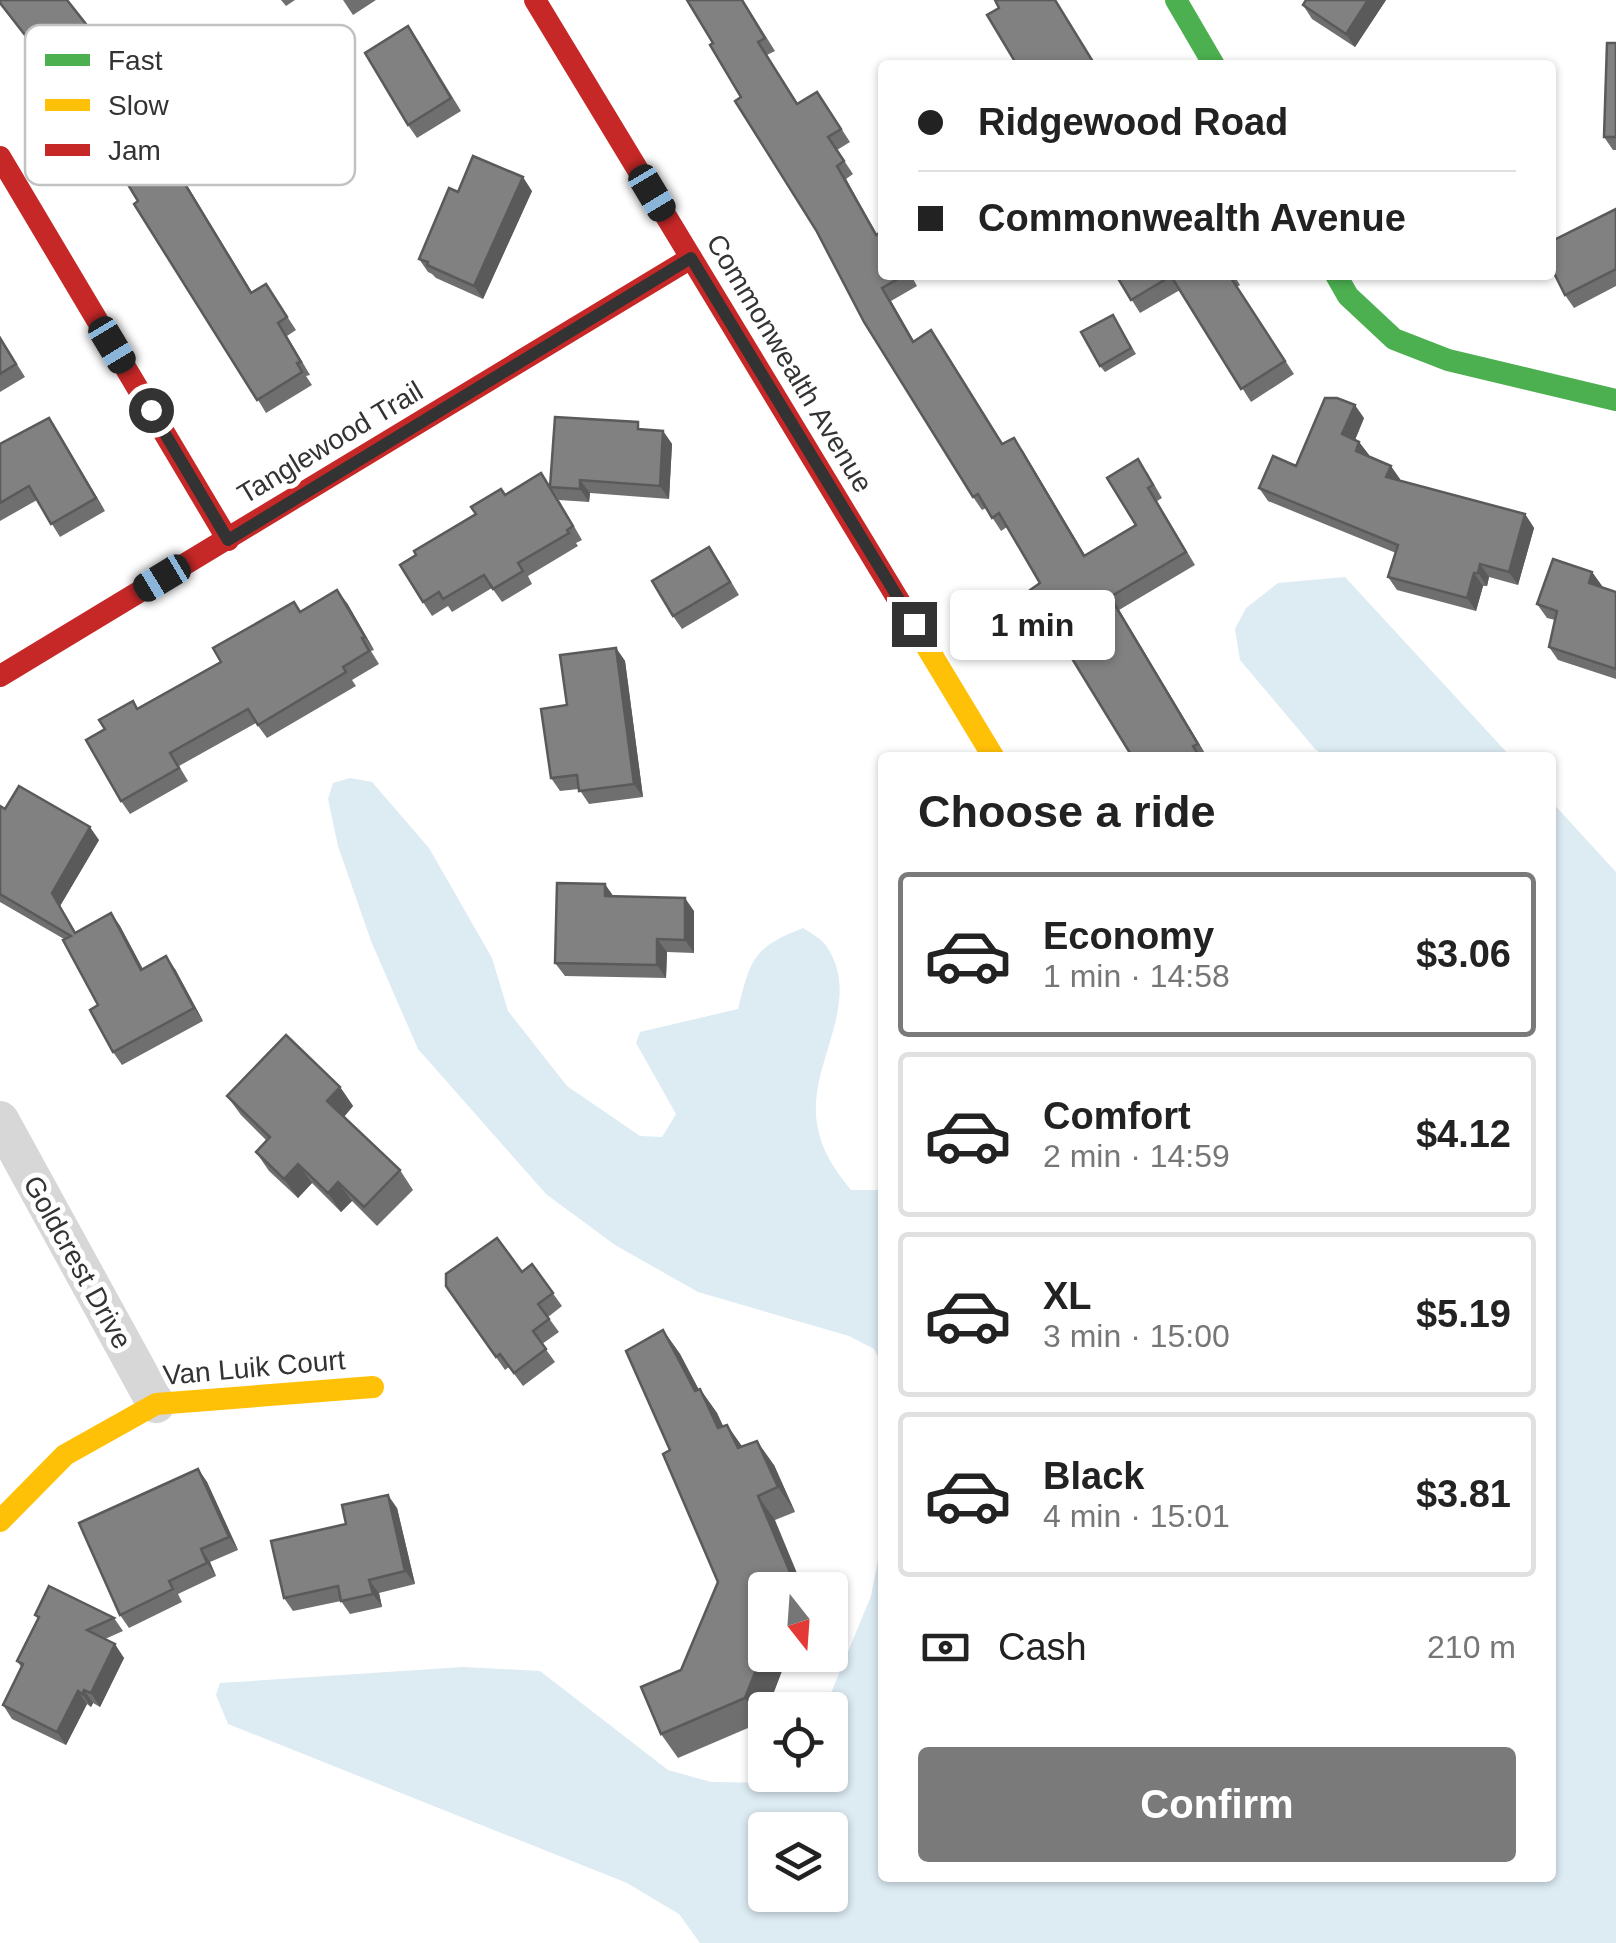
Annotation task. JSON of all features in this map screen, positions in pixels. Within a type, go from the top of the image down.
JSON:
[{"type":"street","name":"Commonwealth Avenue","points":[[535,0],[990,752]]},
{"type":"street","points":[[1176,0],[1211,60]]},
{"type":"street","points":[[0,157],[228,540]]},
{"type":"street","name":"Tanglewood Trail","points":[[0,676],[691,258]]},
{"type":"street","points":[[1339,280],[1348,296],[1394,339],[1448,360],[1616,400]]},
{"type":"street","name":"Goldcrest Drive","points":[[0,1120],[156,1404]]},
{"type":"street","name":"Van Luik Court","points":[[0,1521],[65,1454],[156,1404],[373,1387]]},
{"type":"shaded area","points":[[1345,577],[1506,752],[1319,752],[1240,660],[1235,629],[1246,608],[1278,583]]},
{"type":"shaded area","points":[[350,778],[372,782],[429,848],[492,958],[508,1011],[567,1086],[640,1136],[662,1137],[676,1114],[636,1043],[640,1032],[738,1009],[751,966],[764,949],[786,935],[803,928],[825,944],[837,969],[840,991],[819,1083],[818,1129],[835,1169],[851,1190],[878,1190],[878,1357],[874,1349],[849,1336],[698,1292],[615,1245],[546,1194],[418,1049],[371,941],[338,846],[328,799],[333,783]]},
{"type":"shaded area","points":[[1556,807],[1616,872],[1616,1943],[700,1943],[679,1914],[627,1883],[228,1724],[216,1695],[220,1683],[463,1667],[540,1671],[668,1770],[711,1782],[748,1783],[748,1792],[848,1792],[848,1692],[831,1692],[840,1672],[848,1672],[848,1652],[871,1596],[878,1560],[878,1882],[1556,1882]]},
{"type":"building","points":[[67,0],[87,25],[25,25],[25,35],[0,3]]},
{"type":"building","points":[[687,0],[742,0],[765,38],[758,42],[797,104],[817,92],[841,129],[828,137],[844,161],[837,166],[878,234],[878,280],[896,280],[882,288],[913,342],[931,330],[1002,444],[1014,438],[1084,556],[1136,525],[1107,478],[1138,459],[1153,485],[1148,488],[1186,552],[1110,597],[1198,744],[1193,746],[1196,752],[1129,752],[1030,590],[1040,583],[999,513],[992,518],[978,494],[973,497],[864,322],[816,230],[735,101],[741,97],[710,45],[713,43]]},
{"type":"building","points":[[995,0],[1055,0],[1092,60],[1014,60],[987,15],[999,8]]},
{"type":"building","points":[[1306,0],[1368,0],[1346,34],[1303,5]]},
{"type":"building","points":[[408,26],[451,98],[408,125],[365,53]]},
{"type":"building","points":[[1607,43],[1616,43],[1616,137],[1604,137]]},
{"type":"building","points":[[473,156],[523,177],[474,286],[419,259],[449,188],[458,192]]},
{"type":"building","points":[[128,185],[185,185],[251,293],[266,284],[287,317],[278,323],[301,362],[297,363],[302,372],[257,400],[134,204],[138,201]]},
{"type":"building","points":[[1616,209],[1616,269],[1565,295],[1556,277],[1556,239]]},
{"type":"building","points":[[1119,280],[1164,280],[1131,300]]},
{"type":"building","points":[[1173,280],[1232,280],[1285,361],[1241,389]]},
{"type":"building","points":[[1113,315],[1131,348],[1100,366],[1081,332]]},
{"type":"building","points":[[0,338],[16,364],[0,374]]},
{"type":"building","points":[[1325,398],[1355,405],[1342,434],[1359,442],[1356,451],[1391,466],[1386,477],[1525,514],[1509,572],[1480,564],[1467,598],[1388,577],[1398,545],[1259,488],[1273,456],[1296,466]]},
{"type":"building","points":[[555,417],[638,422],[638,429],[663,431],[660,486],[580,480],[580,489],[550,487]]},
{"type":"building","points":[[49,418],[96,498],[51,524],[29,486],[0,503],[0,444]]},
{"type":"building","points":[[541,473],[573,526],[567,530],[569,533],[518,563],[523,571],[493,589],[484,575],[443,599],[439,592],[423,602],[400,565],[416,555],[414,551],[476,514],[471,507],[501,489],[505,495]]},
{"type":"building","points":[[709,547],[730,582],[673,616],[652,581]]},
{"type":"building","points":[[1553,559],[1592,572],[1589,583],[1616,592],[1616,669],[1549,647],[1557,611],[1537,604]]},
{"type":"building","points":[[337,590],[369,651],[343,667],[346,672],[258,725],[248,709],[170,753],[179,768],[121,801],[86,740],[105,729],[99,720],[133,701],[137,709],[221,662],[213,648],[294,602],[300,612]]},
{"type":"building","points":[[616,648],[634,784],[579,791],[577,775],[551,778],[541,709],[567,705],[560,655]]},
{"type":"building","points":[[19,786],[90,827],[52,893],[75,933],[111,913],[141,970],[166,956],[194,1008],[113,1052],[90,1010],[98,1005],[63,940],[71,936],[0,894],[0,806],[5,809]]},
{"type":"building","points":[[557,883],[605,884],[605,896],[685,898],[685,940],[657,939],[657,965],[555,963]]},
{"type":"building","points":[[286,1035],[340,1087],[327,1101],[400,1170],[364,1207],[338,1182],[328,1193],[298,1164],[284,1179],[256,1152],[270,1137],[227,1096]]},
{"type":"building","points":[[497,1238],[522,1272],[532,1264],[553,1293],[538,1304],[549,1319],[533,1331],[546,1349],[514,1373],[500,1354],[496,1357],[446,1286],[446,1274]]},
{"type":"building","points":[[663,1330],[695,1391],[700,1389],[718,1428],[727,1425],[738,1448],[757,1441],[778,1487],[758,1496],[790,1572],[748,1572],[748,1672],[755,1672],[745,1698],[661,1734],[641,1687],[681,1670],[718,1582],[663,1454],[670,1450],[626,1351]]},
{"type":"building","points":[[198,1469],[229,1537],[201,1549],[207,1563],[169,1581],[173,1589],[120,1615],[79,1523]]},
{"type":"building","points":[[388,1495],[405,1571],[369,1580],[373,1594],[341,1601],[338,1586],[284,1598],[271,1541],[346,1524],[342,1505]]},
{"type":"building","points":[[49,1586],[114,1618],[87,1630],[115,1644],[91,1693],[78,1691],[57,1732],[3,1705],[23,1664],[17,1661]]},
{"type":"traffic: fast","points":[[1176,0],[1211,60]]},
{"type":"traffic: fast","points":[[1339,280],[1348,296],[1394,339],[1448,360],[1616,400]]},
{"type":"traffic: slow","points":[[913,624],[990,752]]},
{"type":"traffic: slow","points":[[0,1521],[65,1455],[156,1404],[373,1387]]},
{"type":"traffic: jam","points":[[535,0],[913,624]]},
{"type":"traffic: jam","points":[[0,157],[228,540]]},
{"type":"traffic: jam","points":[[0,676],[691,258]]},
{"type":"route","points":[[151,410],[228,540],[691,258],[914,624]]}]
